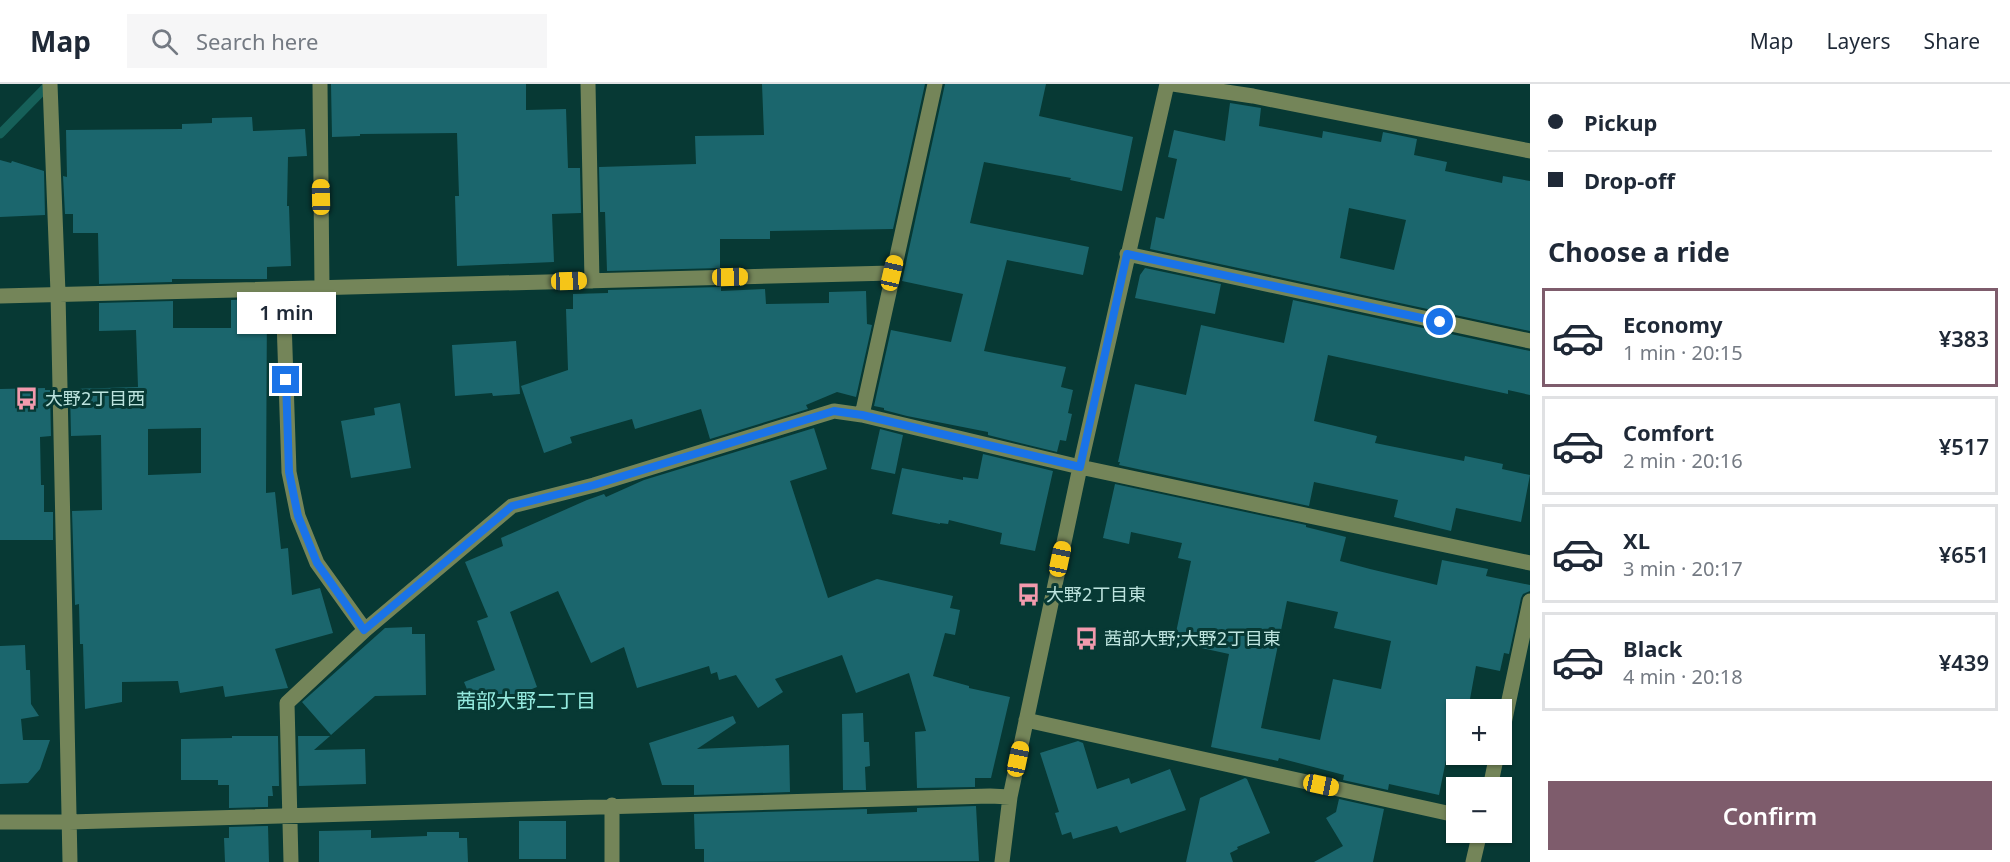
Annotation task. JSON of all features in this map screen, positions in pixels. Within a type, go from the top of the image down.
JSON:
[{"type":"street","points":[[50,84],[58,293],[70,862]]},
{"type":"street","points":[[320,84],[322,288]]},
{"type":"street","points":[[588,84],[592,281]]},
{"type":"street","points":[[862,415],[935,84]]},
{"type":"street","points":[[1002,862],[1010,797],[1026,720],[1127,254],[1167,84]]},
{"type":"street","points":[[1173,84],[1254,96],[1530,151]]},
{"type":"street","points":[[1127,254],[1530,341]]},
{"type":"street","points":[[0,296],[892,273]]},
{"type":"street","points":[[283,289],[289,472],[298,516],[317,563],[364,630]]},
{"type":"street","points":[[291,862],[287,704],[364,630],[512,506],[594,485],[834,411],[862,415],[1080,467],[1530,563]]},
{"type":"street","points":[[1509,699],[1530,601]]},
{"type":"street","points":[[1026,720],[1446,813]]},
{"type":"street","points":[[0,822],[69,822],[612,805],[1010,797]]},
{"type":"street","points":[[612,805],[612,862]]},
{"type":"street","points":[[1473,862],[1477,843]]},
{"type":"building","points":[[331,84],[526,84],[526,110],[566,109],[568,168],[580,168],[581,213],[552,214],[554,262],[457,266],[455,196],[459,196],[457,133],[360,134],[360,136],[332,137]]},
{"type":"building","points":[[762,84],[925,84],[893,229],[770,231],[770,239],[720,239],[720,268],[607,271],[605,212],[600,212],[599,167],[696,164],[695,136],[764,135]]},
{"type":"building","points":[[945,84],[1046,84],[1039,116],[1133,137],[1122,191],[1070,180],[1071,178],[984,162],[970,223],[1089,247],[1083,275],[1007,260],[984,351],[1066,367],[1061,387],[1073,390],[1068,413],[1072,414],[1066,441],[1060,440],[1057,452],[988,435],[988,432],[907,416],[874,406],[891,330],[951,342],[963,294],[902,281]]},
{"type":"building","points":[[1230,103],[1261,108],[1259,126],[1322,138],[1323,131],[1381,142],[1383,132],[1388,133],[1417,139],[1414,155],[1447,162],[1445,171],[1502,183],[1503,176],[1530,181],[1530,331],[1150,249],[1156,217],[1164,219],[1177,159],[1168,157],[1174,130],[1225,141]],"holes":[[[1349,208],[1406,220],[1394,270],[1340,258]]]},
{"type":"building","points":[[252,117],[253,131],[305,129],[307,156],[288,157],[287,206],[289,206],[291,266],[267,267],[267,279],[172,279],[172,282],[99,284],[98,233],[73,233],[73,214],[65,214],[63,176],[67,177],[66,130],[182,129],[182,124],[212,123],[212,118]]},
{"type":"building","points":[[0,160],[11,163],[12,161],[44,171],[45,215],[0,217]]},
{"type":"building","points":[[1145,268],[1221,284],[1215,314],[1135,298],[1140,275]]},
{"type":"building","points":[[721,287],[721,291],[765,289],[766,304],[829,303],[829,292],[866,291],[867,324],[872,325],[856,397],[837,392],[806,405],[808,409],[710,439],[701,409],[635,429],[632,419],[570,437],[572,443],[544,453],[521,386],[568,370],[566,309],[573,309],[573,294],[608,293],[608,290]]},
{"type":"building","points":[[267,299],[266,493],[275,492],[281,549],[288,548],[292,595],[320,588],[333,633],[275,649],[288,688],[225,697],[223,686],[180,693],[178,681],[122,682],[122,702],[85,709],[83,644],[80,644],[79,604],[75,605],[72,511],[102,510],[101,435],[71,436],[70,389],[138,387],[136,330],[99,331],[99,303],[173,301],[173,328],[231,328],[231,300]],"holes":[[[201,428],[201,473],[148,475],[148,429]]]},
{"type":"building","points":[[1293,300],[1530,351],[1530,395],[1508,390],[1508,394],[1328,355],[1314,421],[1377,436],[1375,443],[1464,461],[1465,456],[1503,464],[1502,469],[1530,475],[1521,522],[1456,508],[1451,531],[1394,517],[1398,500],[1314,482],[1309,506],[1119,465],[1135,384],[1186,395],[1201,325],[1284,343]]},
{"type":"building","points":[[516,341],[520,394],[493,396],[492,393],[455,396],[452,345]]},
{"type":"building","points":[[45,388],[45,390],[50,390],[51,436],[40,437],[41,485],[44,485],[44,512],[53,512],[53,540],[0,540],[0,389]]},
{"type":"building","points":[[400,403],[411,468],[351,478],[341,421],[375,415],[374,408]]},
{"type":"building","points":[[814,428],[827,469],[790,481],[828,598],[877,579],[953,596],[950,608],[960,610],[955,635],[945,633],[933,676],[969,686],[969,688],[1010,697],[991,778],[975,778],[975,787],[917,788],[915,732],[926,731],[909,673],[856,693],[842,655],[775,679],[783,692],[758,708],[736,675],[719,680],[717,672],[711,674],[709,666],[637,688],[624,647],[591,663],[558,591],[510,612],[537,687],[476,711],[464,682],[495,670],[477,621],[488,617],[465,562],[503,546],[501,538],[587,500],[604,494],[606,497],[644,480]]},
{"type":"building","points":[[880,429],[903,435],[895,474],[871,469]]},
{"type":"building","points":[[983,454],[1053,471],[1035,551],[1000,544],[1002,533],[949,520],[948,524],[940,524],[892,514],[902,468],[963,480],[963,477],[978,479]]},
{"type":"building","points":[[1115,484],[1306,525],[1306,527],[1346,537],[1340,561],[1370,569],[1437,585],[1442,560],[1488,569],[1486,576],[1530,585],[1530,591],[1523,594],[1521,598],[1509,654],[1504,653],[1500,671],[1476,666],[1470,699],[1446,699],[1446,760],[1439,795],[1389,784],[1388,790],[1343,780],[1344,775],[1279,758],[1278,761],[1211,747],[1229,654],[1174,642],[1191,561],[1178,558],[1182,543],[1131,532],[1129,544],[1103,538]],"holes":[[[1287,601],[1338,612],[1334,628],[1391,641],[1381,689],[1333,679],[1320,740],[1261,728]]]},
{"type":"building","points":[[412,627],[412,634],[425,634],[426,695],[375,696],[331,735],[302,702],[385,628]]},
{"type":"building","points":[[25,645],[26,670],[30,670],[31,704],[39,716],[21,719],[23,740],[50,740],[40,769],[28,783],[0,784],[0,646]]},
{"type":"building","points":[[863,713],[864,742],[869,742],[870,766],[865,767],[866,790],[843,790],[842,714]]},
{"type":"building","points":[[733,716],[736,723],[697,749],[789,745],[790,792],[694,795],[694,785],[662,785],[649,743]]},
{"type":"building","points":[[232,736],[278,736],[279,786],[272,786],[273,796],[268,796],[268,807],[229,808],[229,785],[218,785],[218,780],[181,780],[181,739],[232,738]]},
{"type":"building","points":[[298,736],[330,736],[314,750],[365,749],[366,784],[299,786]]},
{"type":"building","points":[[1078,741],[1083,743],[1097,789],[1129,778],[1131,784],[1170,769],[1186,810],[1120,833],[1117,826],[1073,839],[1071,832],[1062,835],[1055,813],[1059,812],[1040,753]]},
{"type":"building","points":[[1245,778],[1270,833],[1237,847],[1238,849],[1230,853],[1233,862],[1186,862],[1200,798]]},
{"type":"building","points":[[1339,799],[1384,809],[1373,862],[1314,862],[1343,846],[1326,818],[1336,812]]},
{"type":"building","points":[[976,806],[979,861],[704,862],[704,849],[695,849],[694,814],[867,809],[867,814],[917,812],[917,808]]},
{"type":"building","points":[[519,821],[566,821],[566,859],[519,859]]},
{"type":"building","points":[[268,826],[269,862],[225,862],[224,838],[229,838],[229,827]]},
{"type":"building","points":[[371,830],[371,838],[427,836],[427,832],[459,832],[459,838],[467,838],[468,862],[319,862],[319,831]]},
{"type":"waterway","points":[[0,134],[49,84]]},
{"type":"place","name":"大野2丁目西","points":[[27,398]]},
{"type":"place","name":"大野2丁目東","points":[[1028,594]]},
{"type":"place","name":"茜部大野;大野2丁目東","points":[[1086,638]]},
{"type":"district","name":"茜部大野二丁目","points":[[526,700]]},
{"type":"route","points":[[286,380],[289,472],[298,516],[317,563],[364,630],[512,506],[594,485],[834,411],[862,415],[1080,467],[1127,254],[1440,322]]}]
